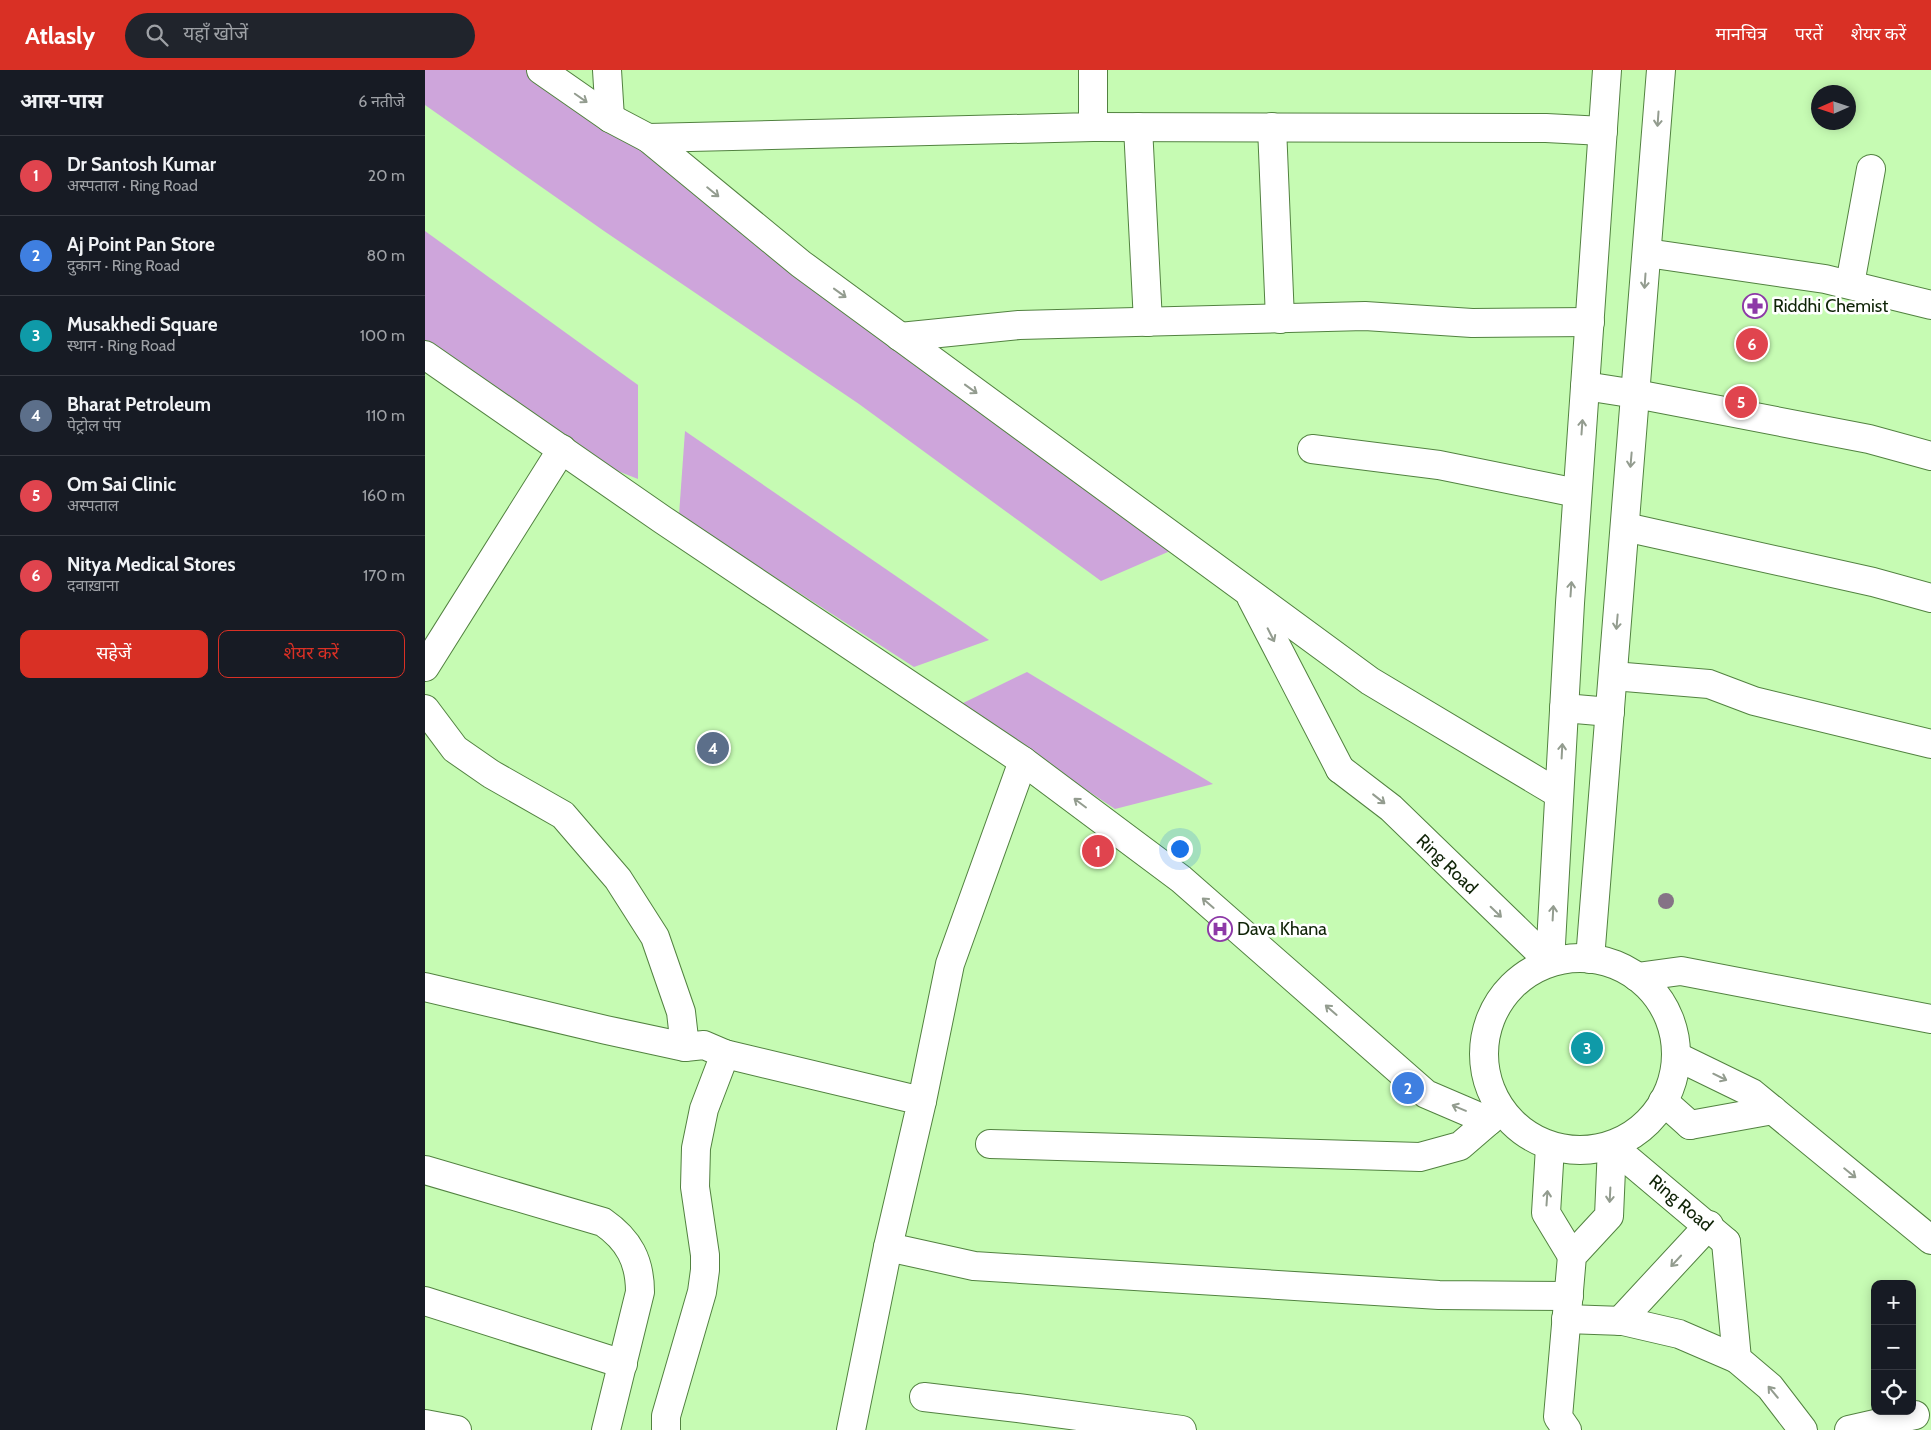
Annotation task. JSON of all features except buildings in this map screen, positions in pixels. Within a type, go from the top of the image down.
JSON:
[{"type":"street","points":[[541,70],[610,118],[647,138],[801,264],[1370,681],[1559,794]]},
{"type":"street","points":[[607,70],[610,118]]},
{"type":"street","points":[[1093,70],[1093,127]]},
{"type":"street","points":[[1550,962],[1577,494],[1607,70]]},
{"type":"street","points":[[1590,959],[1661,70]]},
{"type":"street","points":[[647,138],[1093,127],[1546,128],[1603,131]]},
{"type":"street","points":[[1138,127],[1149,322]]},
{"type":"street","points":[[1272,127],[1280,319]]},
{"type":"street","points":[[1850,284],[1871,169]]},
{"type":"street","points":[[1647,253],[1850,284],[1931,306]]},
{"type":"street","points":[[900,337],[1019,325],[1365,316],[1472,323],[1589,322]]},
{"type":"street","points":[[425,355],[663,520],[1023,761],[1181,879],[1426,1094],[1495,1116],[1522,1133],[1550,1147],[1581,1151],[1612,1146],[1638,1132],[1658,1111],[1671,1085],[1676,1056],[1672,1027],[1659,999],[1637,977],[1610,962],[1580,957],[1550,962],[1523,975],[1502,996],[1488,1022],[1483,1052],[1486,1081],[1495,1116]]},
{"type":"street","points":[[1585,386],[1869,439],[1931,456]]},
{"type":"street","points":[[1312,449],[1439,466],[1577,494]]},
{"type":"street","points":[[425,667],[562,450]]},
{"type":"street","points":[[1625,527],[1873,582],[1931,598]]},
{"type":"street","name":"Ring Road","points":[[1248,592],[1341,769],[1391,808],[1550,962]]},
{"type":"street","points":[[1613,676],[1709,684],[1754,701],[1931,744]]},
{"type":"street","points":[[1564,708],[1610,712]]},
{"type":"street","points":[[425,709],[455,749],[491,774],[563,815],[618,879],[655,937],[681,1012],[685,1047]]},
{"type":"street","points":[[851,1430],[888,1247],[922,1101],[950,964],[1023,761]]},
{"type":"street","points":[[1637,977],[1681,971],[1931,1019]]},
{"type":"street","points":[[425,987],[685,1047],[704,1045],[725,1054],[922,1101]]},
{"type":"street","points":[[666,1430],[666,1416],[702,1292],[705,1270],[703,1237],[695,1187],[696,1148],[704,1110],[725,1054]]},
{"type":"street","points":[[1676,1056],[1752,1093],[1931,1240]]},
{"type":"street","points":[[1663,1101],[1690,1125],[1773,1110]]},
{"type":"street","points":[[990,1144],[1420,1157],[1460,1146],[1495,1116]]},
{"type":"street","points":[[1572,1256],[1609,1216],[1612,1146]]},
{"type":"street","name":"Ring Road","points":[[1612,1146],[1718,1234]]},
{"type":"street","points":[[1550,1147],[1545,1213],[1572,1256],[1558,1426]]},
{"type":"street","points":[[425,1170],[603,1222],[615,1230],[627,1245],[640,1275],[640,1292],[606,1430]]},
{"type":"street","points":[[1620,1321],[1718,1234]]},
{"type":"street","points":[[1718,1234],[1737,1359]]},
{"type":"street","points":[[888,1247],[974,1266],[1439,1295],[1568,1308],[1679,1334],[1737,1359],[1770,1387],[1803,1430]]},
{"type":"street","points":[[425,1301],[623,1364]]},
{"type":"street","points":[[924,1397],[1182,1430]]},
{"type":"street","points":[[1849,1430],[1915,1415]]},
{"type":"street","points":[[425,1424],[457,1430]]},
{"type":"shaded area","points":[[425,70],[541,70],[1184,545],[1101,581],[859,404],[604,231],[425,105]]},
{"type":"shaded area","points":[[425,231],[638,385],[638,479],[562,449],[425,355]]},
{"type":"shaded area","points":[[685,431],[989,640],[914,667],[679,515]]},
{"type":"shaded area","points":[[1027,672],[1213,784],[1115,809],[959,705]]},
{"type":"place","name":"Riddhi Chemist","points":[[1755,306]]},
{"type":"place","name":"Nitya Medical Stores","points":[[1752,344]]},
{"type":"place","name":"Om Sai Clinic","points":[[1741,402]]},
{"type":"place","name":"Bharat Petroleum","points":[[713,748]]},
{"type":"place","name":"Dr Santosh Kumar","points":[[1098,851]]},
{"type":"place","name":"Dava Khana","points":[[1220,929]]},
{"type":"place","name":"Musakhedi Square","points":[[1587,1048]]},
{"type":"place","name":"Aj Point Pan Store","points":[[1408,1088]]}]
